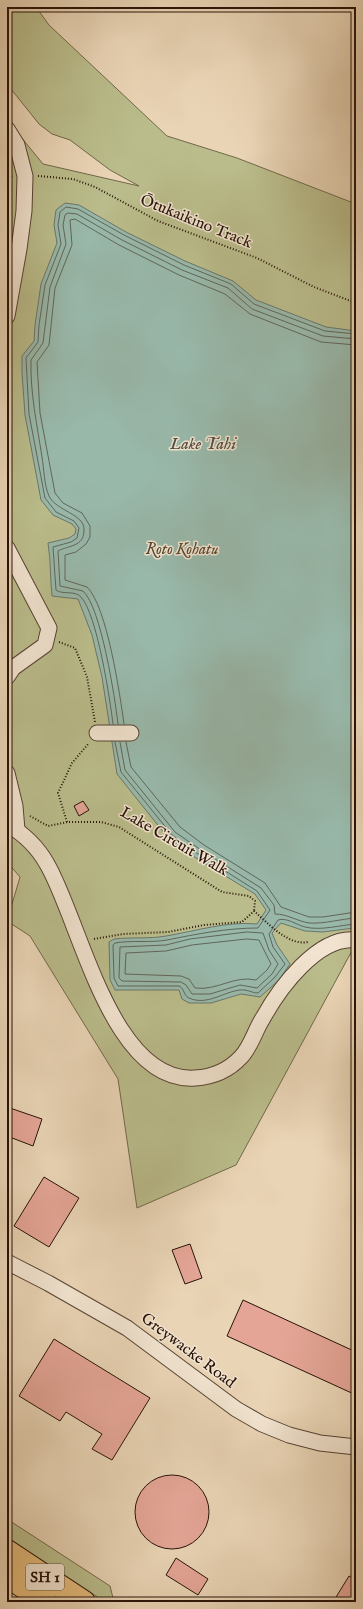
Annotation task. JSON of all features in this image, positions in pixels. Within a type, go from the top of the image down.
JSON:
[{"type":"highway","name":"SH 1","points":[[7,1551],[84,1602]]},
{"type":"highway","name":"SH 1","points":[[7,1576],[46,1602]]},
{"type":"highway","name":"SH 1","points":[[7,1584],[31,1602]]},
{"type":"street","points":[[7,129],[17,145],[25,176],[24,211],[7,316]]},
{"type":"street","points":[[7,548],[49,628],[45,645],[13,668],[7,677]]},
{"type":"street","points":[[97,733],[131,733]]},
{"type":"street","points":[[7,773],[13,822],[30,840],[48,864],[108,1009],[136,1049],[150,1064],[165,1073],[184,1079],[217,1074],[227,1069],[241,1057],[272,1001],[306,962],[327,947],[345,940],[356,940]]},
{"type":"street","name":"Greywacke Road","points":[[7,1262],[48,1283],[127,1328],[181,1366],[230,1405],[262,1424],[289,1435],[308,1440],[356,1447]]},
{"type":"path","name":"Ōtukaikino Track","points":[[25,176],[60,176],[83,182],[158,221],[257,258],[314,287],[356,304]]},
{"type":"path","points":[[47,638],[75,648],[87,677],[97,733],[72,763],[58,793],[68,822]]},
{"type":"path","name":"Lake Circuit Walk","points":[[13,822],[22,813],[48,826],[68,822],[101,822],[119,827],[222,892],[249,896],[255,901],[254,910],[279,932],[291,939],[305,942],[312,941]]},
{"type":"path","points":[[80,943],[101,936],[168,932],[196,926],[242,922],[254,910]]},
{"type":"green space","name":"Roto Kohatu","points":[[7,7],[36,7],[49,25],[167,136],[237,158],[356,204],[356,948],[354,947],[236,1165],[137,1208],[118,1079],[30,936],[7,921],[20,877],[7,862],[7,120],[43,164],[139,186],[110,170],[70,140],[52,134],[39,124],[7,84]]},
{"type":"green space","points":[[7,1519],[110,1586],[113,1598],[118,1602],[105,1602],[7,1537]]},
{"type":"water","name":"Lake Tahi","points":[[65,203],[79,205],[126,232],[185,261],[233,281],[256,300],[326,327],[356,331],[356,926],[354,928],[323,932],[305,931],[281,923],[272,933],[277,945],[290,964],[279,980],[260,997],[241,994],[211,1003],[189,1003],[182,999],[179,990],[115,990],[110,980],[109,942],[114,939],[160,937],[223,925],[246,923],[257,924],[266,910],[255,894],[196,858],[169,839],[117,774],[102,677],[92,635],[78,599],[52,596],[48,543],[69,538],[75,534],[76,529],[72,524],[53,515],[41,500],[25,415],[22,356],[34,341],[41,284],[57,243],[54,225],[56,210]]},
{"type":"building","points":[[83,801],[89,810],[79,816],[74,806]]},
{"type":"building","points":[[7,1107],[42,1119],[33,1146],[7,1136]]},
{"type":"building","points":[[44,1177],[79,1198],[49,1247],[14,1226]]},
{"type":"building","points":[[190,1244],[202,1278],[185,1284],[172,1250]]},
{"type":"building","points":[[243,1300],[356,1352],[356,1395],[227,1336]]},
{"type":"building","points":[[54,1339],[150,1398],[112,1460],[92,1449],[102,1434],[66,1412],[60,1421],[19,1396]]},
{"type":"building","points":[[165,1475],[179,1475],[193,1481],[203,1491],[209,1505],[207,1526],[203,1533],[193,1543],[179,1549],[165,1549],[151,1543],[141,1533],[135,1519],[135,1505],[141,1491],[151,1481]]},
{"type":"building","points":[[176,1558],[208,1579],[198,1595],[166,1575]]},
{"type":"building","points":[[349,1576],[356,1580],[356,1602],[333,1602]]}]
